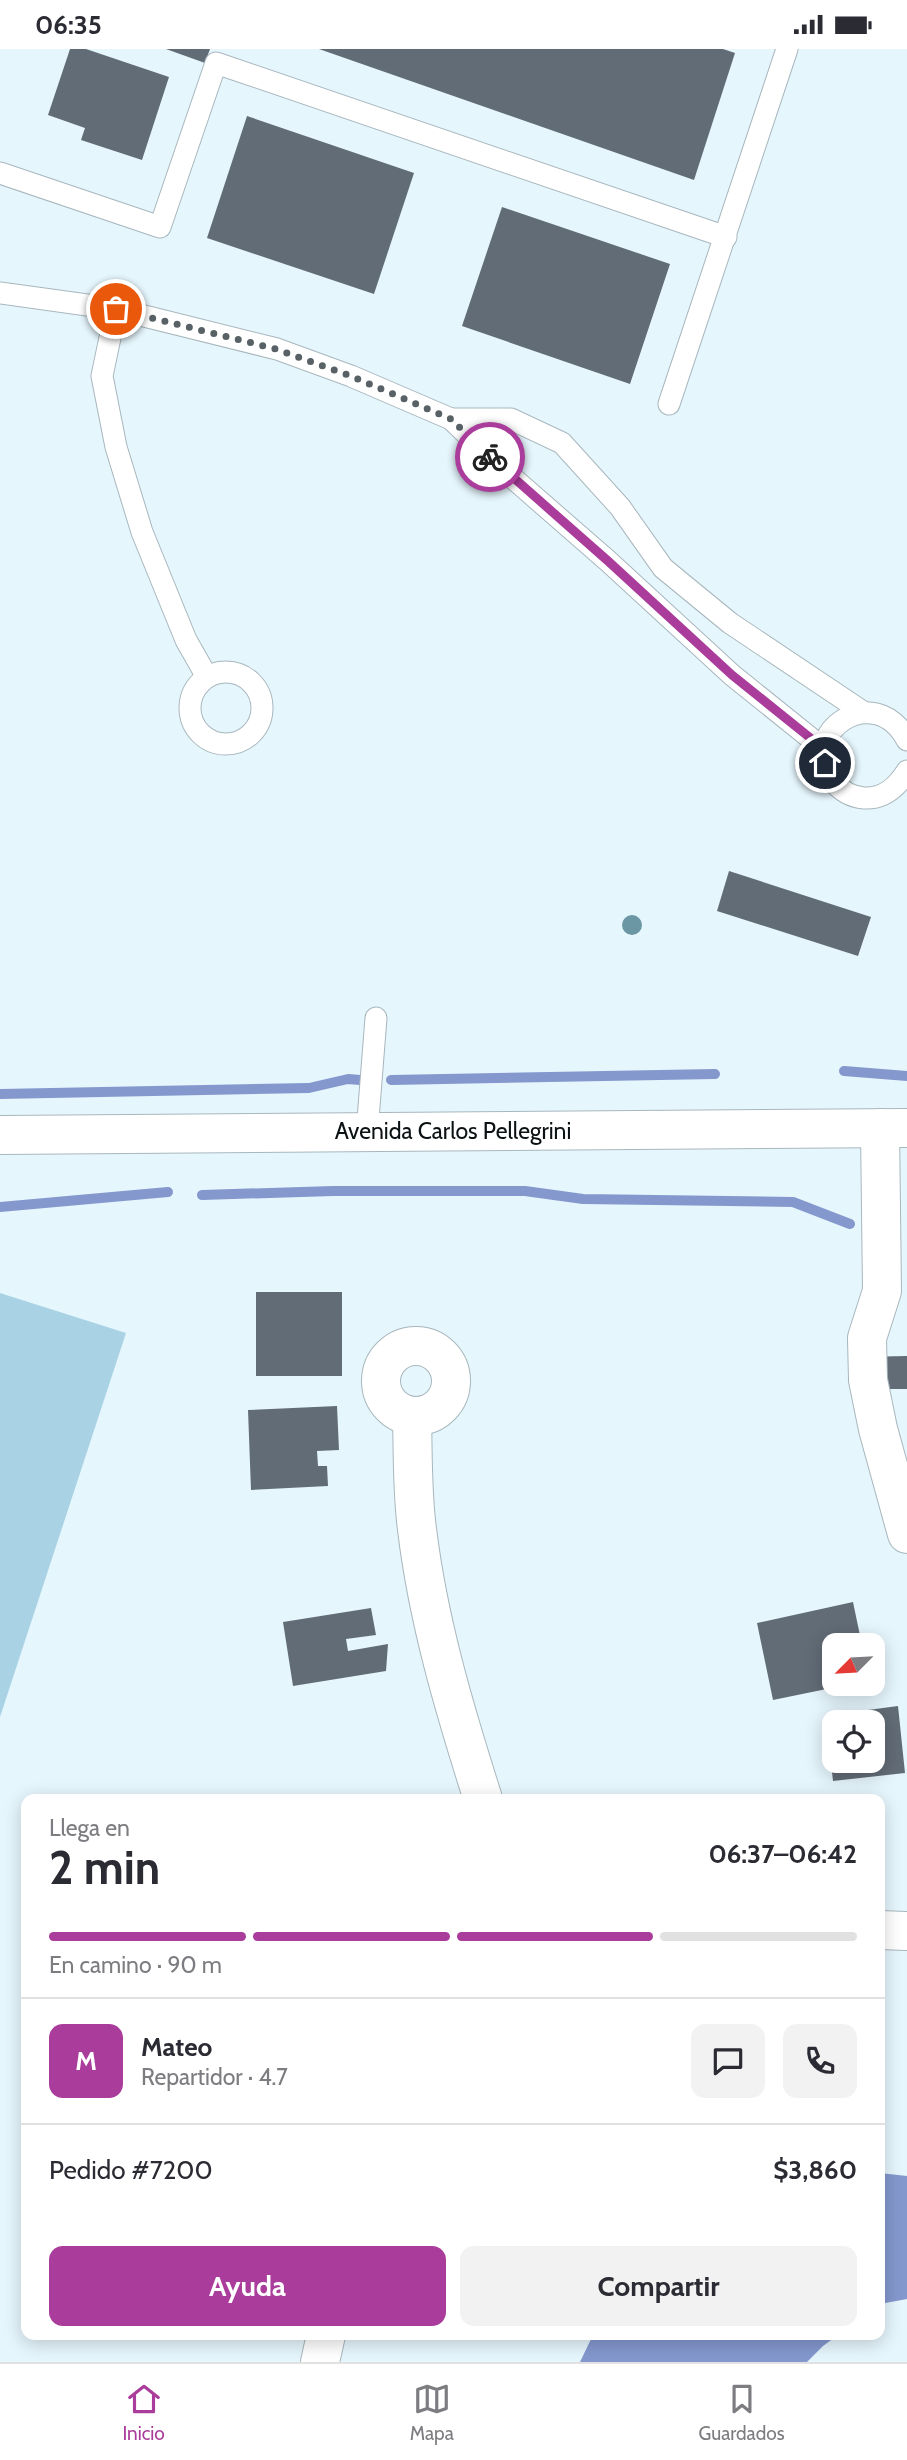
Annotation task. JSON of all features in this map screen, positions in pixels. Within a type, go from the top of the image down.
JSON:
[{"type":"main road","name":"Avenida Carlos Pellegrini","points":[[0,1135],[893,1128]]},
{"type":"main road","points":[[893,1128],[894,1291],[867,1338],[868,1380],[896,1453],[907,1534]]},
{"type":"main road","points":[[412,1417],[417,1528],[434,1630],[462,1735],[481,1794]]},
{"type":"main road","points":[[885,1930],[907,1931]]},
{"type":"main road","points":[[320,2362],[325,2340]]},
{"type":"lane","points":[[669,404],[787,49]]},
{"type":"lane","points":[[0,173],[160,227],[216,63],[726,237]]},
{"type":"lane","points":[[0,293],[116,309],[276,349],[351,376],[451,419],[507,473],[732,675],[824,749]]},
{"type":"lane","points":[[116,309],[102,376],[116,447],[142,532],[186,640],[207,677]]},
{"type":"lane","points":[[451,419],[511,419],[562,443],[620,507],[663,568],[730,624],[863,712]]},
{"type":"lane","points":[[905,732],[890,719],[877,713],[863,712],[848,716],[837,724],[824,749],[829,776],[838,787],[863,798],[890,791],[901,782],[907,771]]},
{"type":"lane","points":[[367,1132],[376,1018]]},
{"type":"shaded area","points":[[0,1293],[126,1333],[0,1717]]},
{"type":"water","points":[[885,2174],[907,2176],[907,2299],[885,2303]]},
{"type":"water","points":[[591,2340],[831,2340],[807,2362],[580,2362]]},
{"type":"building","points":[[70,49],[86,49],[169,77],[142,160],[81,140],[85,128],[48,115]]},
{"type":"building","points":[[166,49],[210,49],[205,63]]},
{"type":"building","points":[[319,49],[723,49],[735,53],[694,180]]},
{"type":"building","points":[[247,116],[414,173],[374,294],[207,238]]},
{"type":"building","points":[[502,207],[670,264],[630,384],[462,326]]},
{"type":"building","points":[[729,871],[871,917],[858,956],[717,911]]},
{"type":"building","points":[[256,1292],[342,1292],[342,1376],[256,1376]]},
{"type":"building","points":[[907,1356],[907,1389],[858,1389],[857,1357]]},
{"type":"building","points":[[337,1406],[339,1450],[317,1451],[318,1466],[327,1466],[328,1486],[251,1490],[248,1410]]},
{"type":"building","points":[[853,1602],[859,1633],[822,1633],[822,1690],[773,1700],[757,1623]]},
{"type":"building","points":[[371,1608],[376,1635],[346,1639],[348,1651],[388,1644],[386,1671],[293,1686],[283,1622]]},
{"type":"building","points":[[898,1706],[905,1773],[833,1781],[832,1773],[885,1773],[885,1710],[868,1710]]},
{"type":"waterway","points":[[844,1071],[907,1076]]},
{"type":"waterway","points":[[391,1080],[715,1074]]},
{"type":"waterway","points":[[0,1094],[309,1088],[348,1079],[360,1080]]},
{"type":"waterway","points":[[202,1195],[333,1191],[525,1191],[583,1199],[793,1202],[850,1224]]},
{"type":"waterway","points":[[0,1207],[168,1192]]},
{"type":"way so far","points":[[116,309],[276,349],[351,376],[451,419],[490,457]]},
{"type":"route","points":[[490,457],[732,675],[824,749],[825,763]]}]
